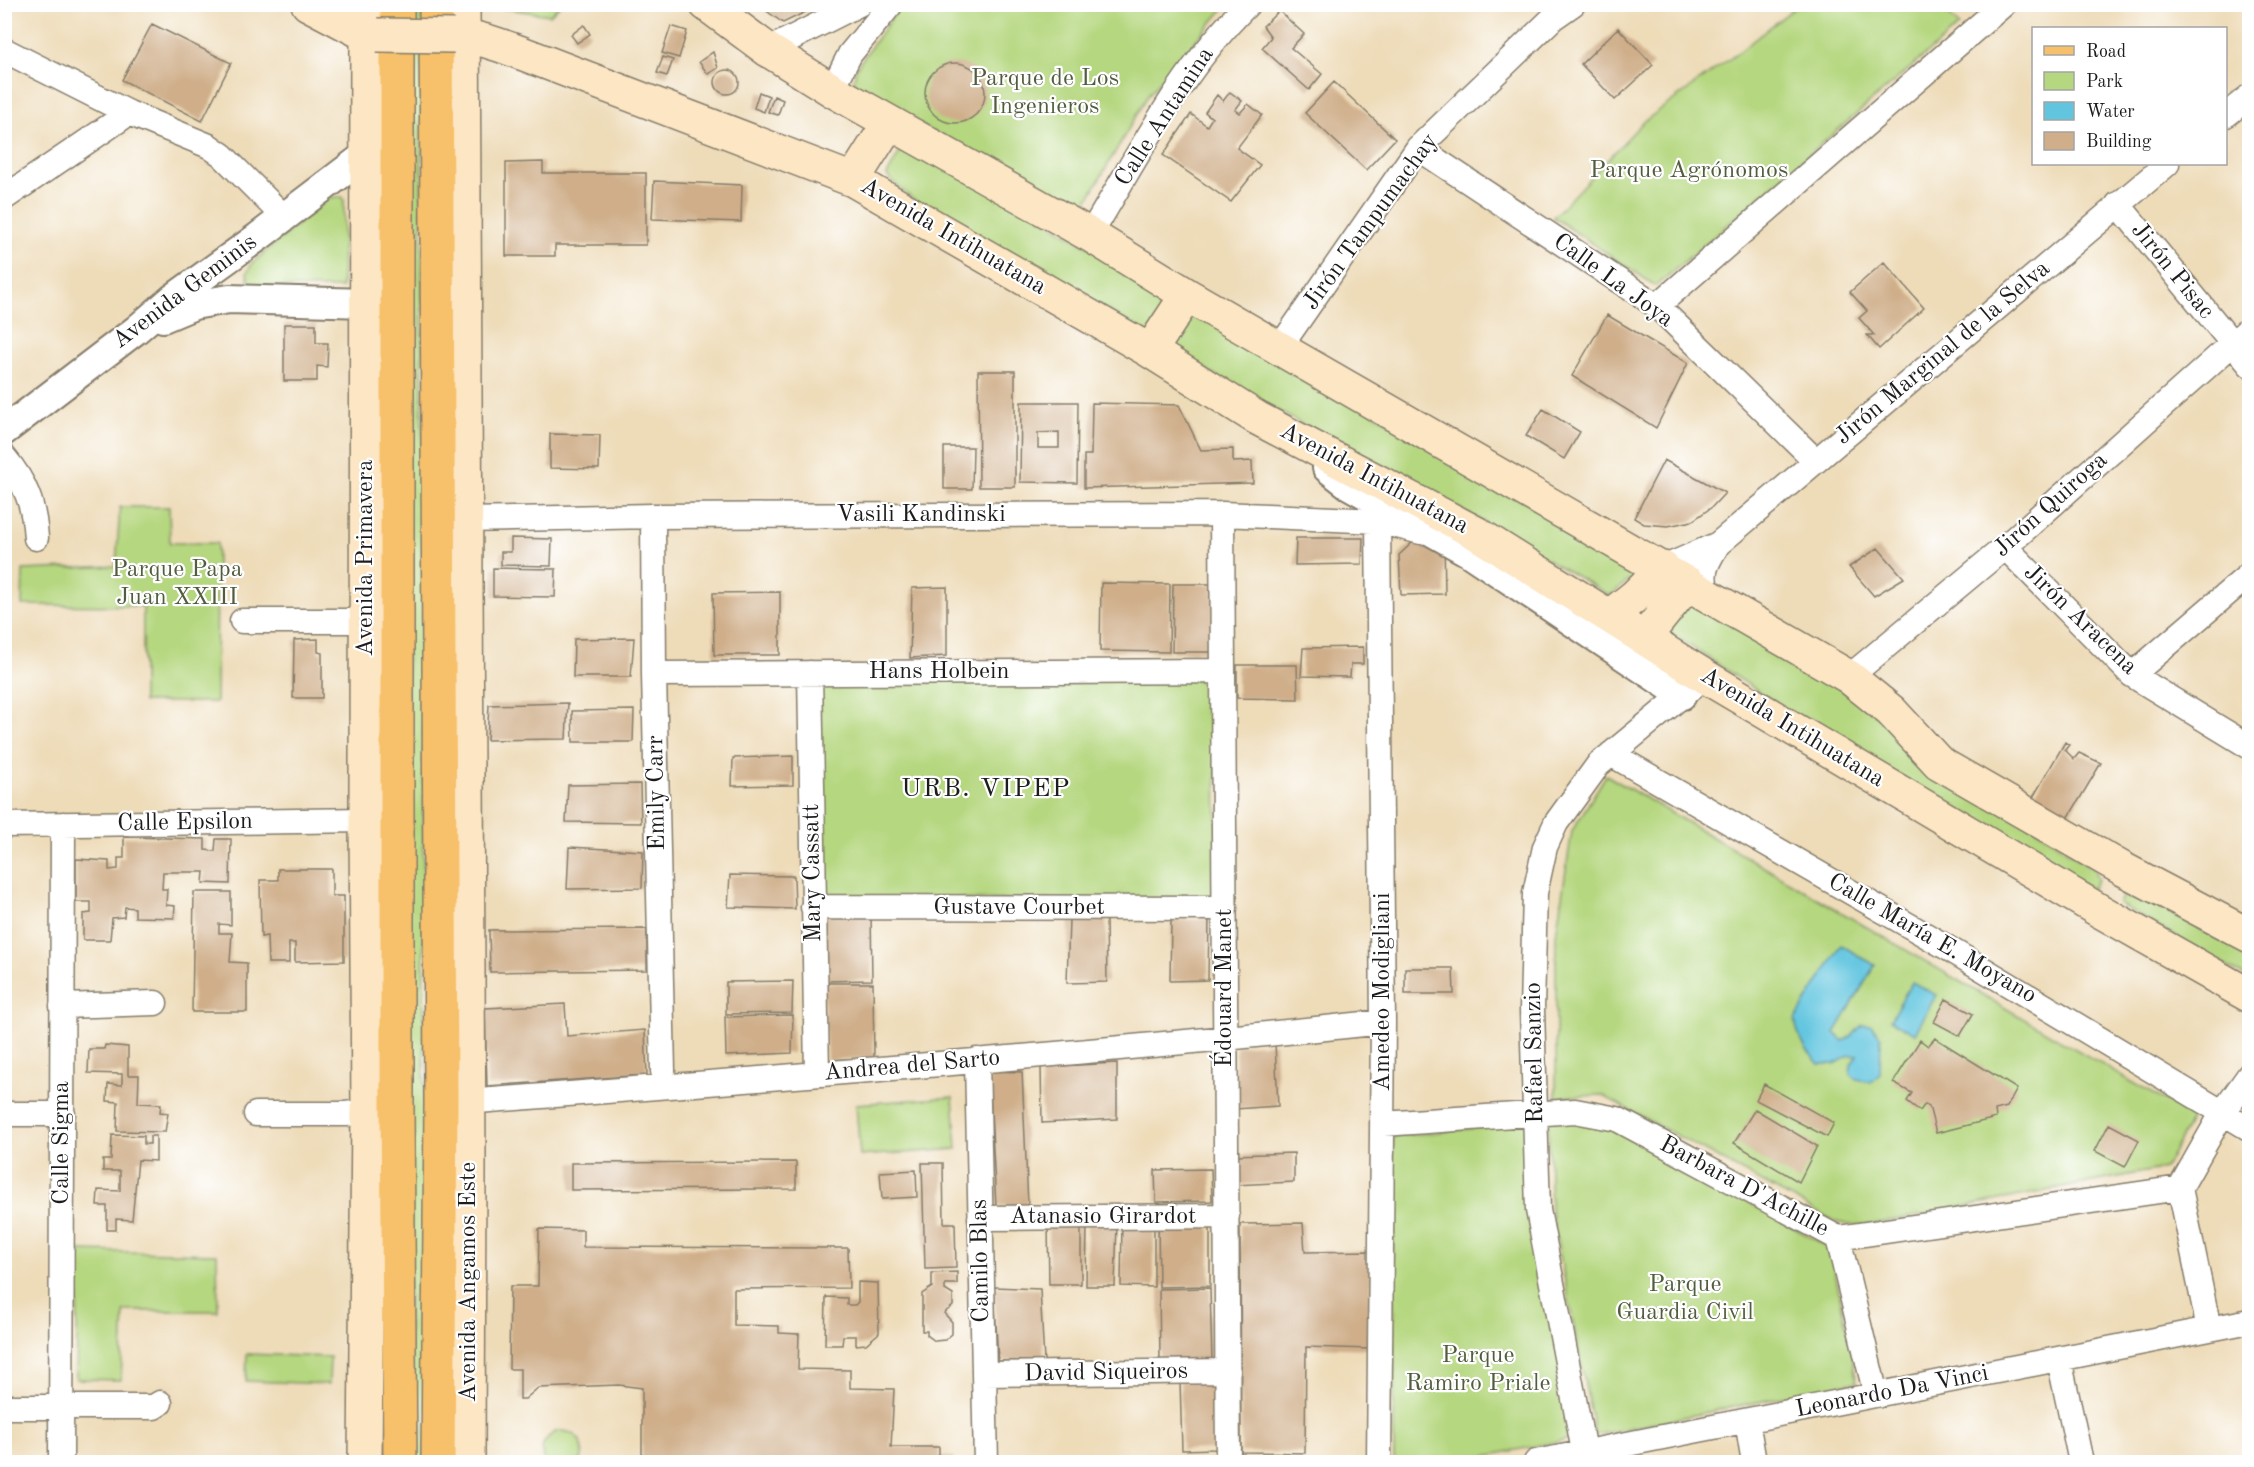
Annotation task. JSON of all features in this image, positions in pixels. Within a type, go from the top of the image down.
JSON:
[{"type":"main road","points":[[308,4],[370,25]]},
{"type":"main road","name":"Avenida Primavera","points":[[382,1109],[397,4]]},
{"type":"main road","points":[[706,4],[768,50],[832,90],[1090,235],[1187,295],[1849,677],[1891,711],[1939,763],[2123,869],[2250,936]]},
{"type":"main road","points":[[455,1102],[465,520],[458,17]]},
{"type":"main road","points":[[455,1102],[458,17]]},
{"type":"main road","name":"Avenida Intihuatana","points":[[370,25],[458,17],[493,43],[853,180],[1150,351],[1257,418],[1476,533],[1644,638],[1690,678],[2250,996]]},
{"type":"main road","name":"Avenida Primavera","points":[[370,25],[366,303],[366,820],[382,1109]]},
{"type":"main road","points":[[853,180],[889,123]]},
{"type":"main road","points":[[1150,351],[1187,295]]},
{"type":"main road","points":[[1610,616],[1635,596],[1686,582]]},
{"type":"main road","points":[[1644,638],[1686,582]]},
{"type":"main road","points":[[2100,911],[2123,869]]},
{"type":"main road","name":"Avenida Angamos Este","points":[[438,1462],[455,1102]]},
{"type":"main road","name":"Avenida Angamos Este","points":[[455,1102],[468,1462]]},
{"type":"main road","points":[[365,1462],[382,1109]]},
{"type":"main road","points":[[382,1109],[400,1462]]},
{"type":"street","points":[[768,50],[859,4]]},
{"type":"street","points":[[832,90],[850,54],[891,4]]},
{"type":"street","name":"Calle Antamina","points":[[1090,235],[1180,87],[1223,29],[1248,4]]},
{"type":"street","name":"Jirón Tampumachay","points":[[1280,347],[1418,148],[1546,11],[1573,4]]},
{"type":"street","points":[[1657,306],[2004,4]]},
{"type":"street","points":[[4,50],[129,112],[208,146],[222,155],[284,217]]},
{"type":"street","points":[[2227,114],[2250,96]]},
{"type":"street","points":[[4,198],[129,112]]},
{"type":"street","name":"Calle La Joya","points":[[1418,148],[1657,306],[1816,461]]},
{"type":"street","name":"Avenida Geminis","points":[[4,432],[136,330],[172,299],[367,154]]},
{"type":"street","name":"Jirón Marginal de la Selva","points":[[1686,582],[1718,544],[2166,165]]},
{"type":"street","name":"Jirón Pisac","points":[[2118,204],[2241,336],[2250,365]]},
{"type":"street","points":[[258,237],[240,261],[236,275],[245,290],[271,301]]},
{"type":"street","points":[[136,330],[172,313],[211,301],[229,299],[366,303]]},
{"type":"street","name":"Jirón Quiroga","points":[[1849,677],[2005,547],[2241,336]]},
{"type":"street","points":[[1257,418],[1349,484],[1690,678]]},
{"type":"street","points":[[4,457],[27,490],[34,515],[36,538]]},
{"type":"street","points":[[1329,518],[1347,510],[1352,497],[1349,484]]},
{"type":"street","points":[[1349,484],[1378,521]]},
{"type":"street","name":"Vasili Kandinski","points":[[465,520],[653,516],[1222,514],[1378,521],[1444,538]]},
{"type":"street","name":"Édouard Manet","points":[[1222,514],[1228,1462]]},
{"type":"street","name":"Emily Carr","points":[[653,516],[654,674],[663,1071]]},
{"type":"street","name":"Amedeo Modigliani","points":[[1378,521],[1383,1022],[1379,1462]]},
{"type":"street","points":[[1380,564],[1390,550],[1402,539],[1416,531]]},
{"type":"street","name":"Jirón Marginal de la Selva","points":[[1686,582],[1703,576],[1705,565],[1718,544]]},
{"type":"street","name":"Jirón Aracena","points":[[2005,547],[2132,675],[2250,747]]},
{"type":"street","points":[[2132,675],[2250,574]]},
{"type":"street","points":[[242,621],[366,621]]},
{"type":"street","name":"Hans Holbein","points":[[654,674],[1223,671]]},
{"type":"street","name":"Mary Cassatt","points":[[810,673],[817,1074]]},
{"type":"street","name":"Rafael Sanzio","points":[[1585,1458],[1538,1210],[1532,1009],[1535,893],[1545,847],[1556,823],[1598,765],[1690,678]]},
{"type":"street","name":"Calle María E. Moyano","points":[[1611,754],[1941,944],[2250,1130]]},
{"type":"street","name":"Calle Epsilon","points":[[4,825],[366,820]]},
{"type":"street","name":"Calle Sigma","points":[[61,1462],[63,824]]},
{"type":"street","name":"Gustave Courbet","points":[[813,907],[1225,909]]},
{"type":"street","points":[[62,1006],[155,1003]]},
{"type":"street","name":"Andrea del Sarto","points":[[455,1102],[1226,1039],[1383,1022]]},
{"type":"street","name":"Camilo Blas","points":[[977,1060],[986,1462]]},
{"type":"street","points":[[2209,1329],[2180,1188],[2223,1112],[2250,1074]]},
{"type":"street","points":[[256,1114],[346,1114],[382,1109]]},
{"type":"street","name":"Barbara D'Achille","points":[[1383,1124],[1575,1111],[1617,1119],[1838,1238],[2180,1188]]},
{"type":"street","points":[[4,1114],[63,1114]]},
{"type":"street","name":"Atanasio Girardot","points":[[980,1218],[1227,1216]]},
{"type":"street","points":[[1838,1238],[1876,1395]]},
{"type":"street","name":"Leonardo Da Vinci","points":[[1536,1462],[1585,1458],[1746,1421],[2250,1321]]},
{"type":"street","points":[[2059,1359],[2081,1462]]},
{"type":"street","name":"David Siqueiros","points":[[984,1374],[1228,1371]]},
{"type":"street","points":[[4,1407],[154,1407],[160,1403]]},
{"type":"street","points":[[1746,1421],[1754,1462]]},
{"type":"green space","points":[[494,4],[560,5],[550,15],[493,7]]},
{"type":"green space","points":[[406,5],[421,5],[425,1462],[409,1462]]},
{"type":"green space","name":"Parque de Los Ingenieros","points":[[901,5],[1227,5],[1148,95],[1080,213],[859,91],[854,80],[856,68]]},
{"type":"green space","name":"Parque Agrónomos","points":[[1798,5],[1941,5],[1959,26],[1656,286],[1553,217],[1642,123],[1735,55]]},
{"type":"green space","points":[[908,138],[1174,298],[1151,335],[924,208],[904,192],[887,175]]},
{"type":"green space","points":[[342,197],[344,200],[342,288],[256,287],[249,282],[247,273],[252,263],[329,198]]},
{"type":"green space","points":[[1188,306],[1634,564],[1636,574],[1611,595],[1607,594],[1485,523],[1228,384],[1166,343]]},
{"type":"green space","name":"Parque Papa Juan XXIII","points":[[120,507],[169,507],[170,543],[217,543],[216,702],[143,702],[143,606],[22,605],[23,570],[116,566]]},
{"type":"green space","points":[[1681,595],[1818,673],[2094,870],[2098,879],[2092,889],[1779,705],[1659,625]]},
{"type":"green space","points":[[818,679],[1215,679],[1218,901],[821,899]]},
{"type":"green space","points":[[1606,775],[2192,1117],[2165,1168],[1874,1224],[1850,1225],[1836,1222],[1602,1095],[1556,1097],[1556,935],[1572,831]]},
{"type":"green space","points":[[2127,890],[2249,956],[2249,979],[2119,904]]},
{"type":"green space","points":[[953,1097],[957,1149],[860,1156],[856,1104]]},
{"type":"green space","name":"Parque Guardia Civil","points":[[1587,1119],[1613,1128],[1816,1240],[1831,1252],[1857,1382],[1595,1435],[1551,1210],[1548,1120]]},
{"type":"green space","name":"Parque Ramiro Priale","points":[[1530,1122],[1577,1438],[1455,1462],[1394,1462],[1393,1137]]},
{"type":"green space","points":[[79,1251],[217,1254],[218,1311],[124,1311],[121,1380],[76,1379]]},
{"type":"green space","points":[[247,1354],[330,1357],[329,1384],[246,1381]]},
{"type":"green space","points":[[558,1431],[571,1433],[582,1444],[580,1462],[545,1462],[542,1448],[546,1440]]},
{"type":"water","points":[[1841,945],[1875,965],[1835,1033],[1843,1041],[1852,1036],[1862,1025],[1871,1025],[1881,1037],[1880,1074],[1871,1082],[1857,1079],[1850,1074],[1851,1065],[1857,1055],[1849,1056],[1835,1064],[1819,1064],[1803,1044],[1796,1027],[1795,1020]]},
{"type":"water","points":[[1912,982],[1936,995],[1915,1034],[1890,1020]]},
{"type":"building","points":[[757,4],[822,4],[783,23]]},
{"type":"building","points":[[1279,11],[1304,34],[1291,48],[1322,74],[1309,90],[1262,48],[1271,37],[1263,26]]},
{"type":"building","points":[[152,24],[231,63],[202,121],[122,80]]},
{"type":"building","points":[[584,25],[590,34],[577,43],[571,35]]},
{"type":"building","points":[[671,26],[687,31],[679,58],[662,53]]},
{"type":"building","points":[[1618,28],[1653,65],[1615,100],[1581,64]]},
{"type":"building","points":[[713,52],[718,68],[708,74],[699,62]]},
{"type":"building","points":[[663,57],[673,60],[667,76],[657,73]]},
{"type":"building","points":[[949,63],[961,63],[977,71],[983,81],[985,93],[983,105],[977,115],[961,123],[949,123],[933,115],[925,99],[925,87],[933,71]]},
{"type":"building","points":[[727,70],[736,73],[739,82],[736,91],[727,94],[718,91],[715,82],[718,73]]},
{"type":"building","points":[[1334,82],[1395,139],[1366,170],[1305,113]]},
{"type":"building","points":[[759,92],[769,96],[764,112],[754,108]]},
{"type":"building","points":[[1230,92],[1242,101],[1235,110],[1240,113],[1248,104],[1262,115],[1237,148],[1260,165],[1231,202],[1163,155],[1191,114],[1207,126],[1212,118],[1205,112],[1217,95],[1223,101]]},
{"type":"building","points":[[774,96],[783,100],[778,115],[768,112]]},
{"type":"building","points":[[543,162],[543,173],[646,173],[646,245],[555,245],[555,256],[506,256],[506,163]]},
{"type":"building","points":[[654,181],[742,185],[741,222],[652,219]]},
{"type":"building","points":[[1884,262],[1924,308],[1879,349],[1867,335],[1874,335],[1859,318],[1867,311],[1850,292]]},
{"type":"building","points":[[1607,315],[1688,363],[1656,428],[1572,376]]},
{"type":"building","points":[[284,324],[316,324],[316,343],[328,343],[327,367],[317,366],[317,381],[284,381]]},
{"type":"building","points":[[978,371],[1015,371],[1015,487],[979,487]]},
{"type":"building","points":[[1021,402],[1078,402],[1077,483],[1020,482]],"holes":[[[1059,432],[1059,448],[1038,448],[1038,433]]]},
{"type":"building","points":[[1092,403],[1179,405],[1201,450],[1233,449],[1233,462],[1252,461],[1253,483],[1084,488],[1084,455],[1091,455]]},
{"type":"building","points":[[1543,409],[1580,432],[1564,459],[1526,436]]},
{"type":"building","points":[[550,434],[600,435],[599,469],[550,468]]},
{"type":"building","points":[[944,447],[973,447],[972,489],[944,489]]},
{"type":"building","points":[[1664,460],[1725,493],[1712,507],[1692,521],[1668,526],[1644,524],[1634,518]]},
{"type":"building","points":[[511,538],[552,539],[551,566],[501,565],[501,552],[511,552]]},
{"type":"building","points":[[1296,538],[1363,538],[1362,564],[1295,565]]},
{"type":"building","points":[[1444,538],[1445,594],[1401,595],[1399,555],[1414,541]]},
{"type":"building","points":[[1878,548],[1904,578],[1874,596],[1849,567]]},
{"type":"building","points":[[493,568],[556,569],[555,597],[493,596]]},
{"type":"building","points":[[1101,583],[1170,584],[1169,652],[1100,651]]},
{"type":"building","points":[[1173,584],[1214,584],[1213,652],[1172,652]]},
{"type":"building","points":[[947,587],[947,656],[910,658],[912,588]]},
{"type":"building","points":[[780,592],[780,655],[714,655],[713,593]]},
{"type":"building","points":[[634,638],[631,677],[573,677],[574,639]]},
{"type":"building","points":[[318,639],[318,652],[322,653],[322,698],[293,698],[294,640]]},
{"type":"building","points":[[1363,647],[1363,664],[1351,664],[1350,677],[1301,676],[1303,648]]},
{"type":"building","points":[[1237,665],[1297,665],[1298,699],[1237,698]]},
{"type":"building","points":[[568,703],[566,739],[487,740],[489,705]]},
{"type":"building","points":[[634,710],[633,742],[573,742],[572,711]]},
{"type":"building","points":[[2065,742],[2069,745],[2065,750],[2074,759],[2079,753],[2101,763],[2067,820],[2032,799]]},
{"type":"building","points":[[793,756],[793,785],[732,786],[733,758]]},
{"type":"building","points":[[640,784],[641,823],[566,822],[568,785]]},
{"type":"building","points":[[124,837],[205,839],[205,850],[215,851],[216,839],[231,839],[230,884],[203,883],[204,872],[163,872],[162,889],[167,889],[166,905],[175,906],[174,918],[135,917],[135,908],[125,907],[124,917],[112,918],[110,940],[83,940],[83,914],[91,913],[91,902],[76,902],[76,859],[109,861],[109,870],[118,869],[118,858],[124,858]]},
{"type":"building","points":[[569,847],[643,851],[642,888],[567,889]]},
{"type":"building","points":[[278,869],[332,869],[332,896],[344,896],[344,961],[295,962],[295,943],[289,943],[289,963],[268,963],[267,936],[261,937],[260,880],[278,880]]},
{"type":"building","points":[[730,875],[794,876],[795,909],[728,907]]},
{"type":"building","points":[[194,892],[231,892],[231,925],[219,924],[219,933],[232,933],[230,962],[247,963],[247,1012],[192,1012]]},
{"type":"building","points":[[871,912],[872,980],[824,981],[822,913]]},
{"type":"building","points":[[1106,918],[1107,982],[1067,983],[1069,919]]},
{"type":"building","points":[[1209,919],[1208,980],[1170,981],[1171,920]]},
{"type":"building","points":[[647,929],[647,970],[490,972],[489,930]]},
{"type":"building","points":[[1405,968],[1453,968],[1454,994],[1405,994]]},
{"type":"building","points":[[793,981],[792,1013],[726,1014],[726,982]]},
{"type":"building","points":[[823,983],[873,983],[874,1058],[827,1060]]},
{"type":"building","points":[[1946,999],[1973,1014],[1960,1036],[1934,1022]]},
{"type":"building","points":[[565,1004],[567,1036],[645,1030],[647,1075],[487,1086],[485,1008]]},
{"type":"building","points":[[793,1015],[792,1053],[726,1056],[725,1017]]},
{"type":"building","points":[[1935,1038],[2017,1089],[2007,1107],[1995,1110],[1996,1118],[1936,1133],[1929,1106],[1925,1104],[1920,1111],[1907,1101],[1912,1093],[1893,1083],[1920,1040],[1928,1046]]},
{"type":"building","points":[[1275,1043],[1278,1106],[1235,1109],[1236,1046]]},
{"type":"building","points":[[105,1045],[128,1047],[128,1075],[139,1075],[138,1103],[161,1104],[160,1112],[168,1113],[165,1132],[117,1131],[118,1102],[107,1101],[108,1084],[122,1085],[122,1074],[88,1073],[89,1049],[104,1049]]},
{"type":"building","points":[[1117,1063],[1117,1119],[1042,1123],[1041,1067]]},
{"type":"building","points":[[989,1071],[1022,1072],[1028,1205],[996,1206]]},
{"type":"building","points":[[1764,1084],[1834,1123],[1827,1137],[1756,1100]]},
{"type":"building","points":[[1755,1109],[1817,1146],[1799,1182],[1734,1143]]},
{"type":"building","points":[[2109,1124],[2139,1140],[2125,1167],[2095,1151]]},
{"type":"building","points":[[112,1135],[144,1136],[144,1144],[150,1144],[150,1136],[156,1136],[156,1161],[138,1160],[132,1220],[116,1219],[116,1230],[107,1230],[107,1206],[97,1206],[98,1190],[120,1191],[120,1171],[103,1171],[103,1160],[111,1160]]},
{"type":"building","points":[[1294,1153],[1294,1182],[1234,1185],[1234,1155]]},
{"type":"building","points":[[796,1162],[796,1189],[571,1190],[571,1163]]},
{"type":"building","points":[[922,1163],[943,1163],[944,1223],[955,1223],[956,1268],[925,1269]]},
{"type":"building","points":[[1211,1169],[1212,1201],[1156,1202],[1155,1170]]},
{"type":"building","points":[[916,1170],[917,1197],[882,1199],[880,1172]]},
{"type":"building","points":[[1154,1220],[1154,1287],[1121,1286],[1122,1222]]},
{"type":"building","points":[[1158,1220],[1210,1220],[1210,1286],[1159,1287]]},
{"type":"building","points":[[1081,1223],[1081,1284],[1049,1284],[1048,1226]]},
{"type":"building","points":[[1117,1223],[1115,1286],[1086,1286],[1087,1224]]},
{"type":"building","points":[[1303,1223],[1305,1252],[1372,1251],[1370,1349],[1306,1347],[1305,1453],[1241,1452],[1240,1224]]},
{"type":"building","points":[[539,1229],[583,1230],[583,1247],[848,1248],[849,1288],[734,1289],[734,1325],[779,1326],[779,1333],[799,1334],[798,1369],[850,1370],[850,1388],[894,1389],[891,1447],[939,1447],[939,1457],[954,1457],[954,1462],[642,1462],[642,1388],[619,1385],[538,1388],[525,1399],[520,1399],[520,1369],[509,1369],[510,1286],[538,1286]]},
{"type":"building","points":[[957,1272],[957,1284],[945,1284],[945,1290],[953,1295],[953,1306],[944,1313],[952,1322],[952,1334],[945,1340],[935,1341],[927,1335],[927,1331],[922,1331],[922,1294],[932,1287],[932,1273]]},
{"type":"building","points":[[858,1282],[878,1283],[879,1333],[866,1344],[856,1345],[856,1336],[843,1336],[842,1345],[825,1345],[826,1297],[847,1298],[847,1305],[855,1305],[858,1302]]},
{"type":"building","points":[[994,1287],[1040,1289],[1044,1361],[998,1361]]},
{"type":"building","points":[[1210,1288],[1212,1361],[1160,1360],[1159,1289]]},
{"type":"building","points":[[1220,1380],[1216,1449],[1182,1450],[1180,1381]]},
{"type":"district","name":"URB. VIPEP","points":[[986,789]]}]
